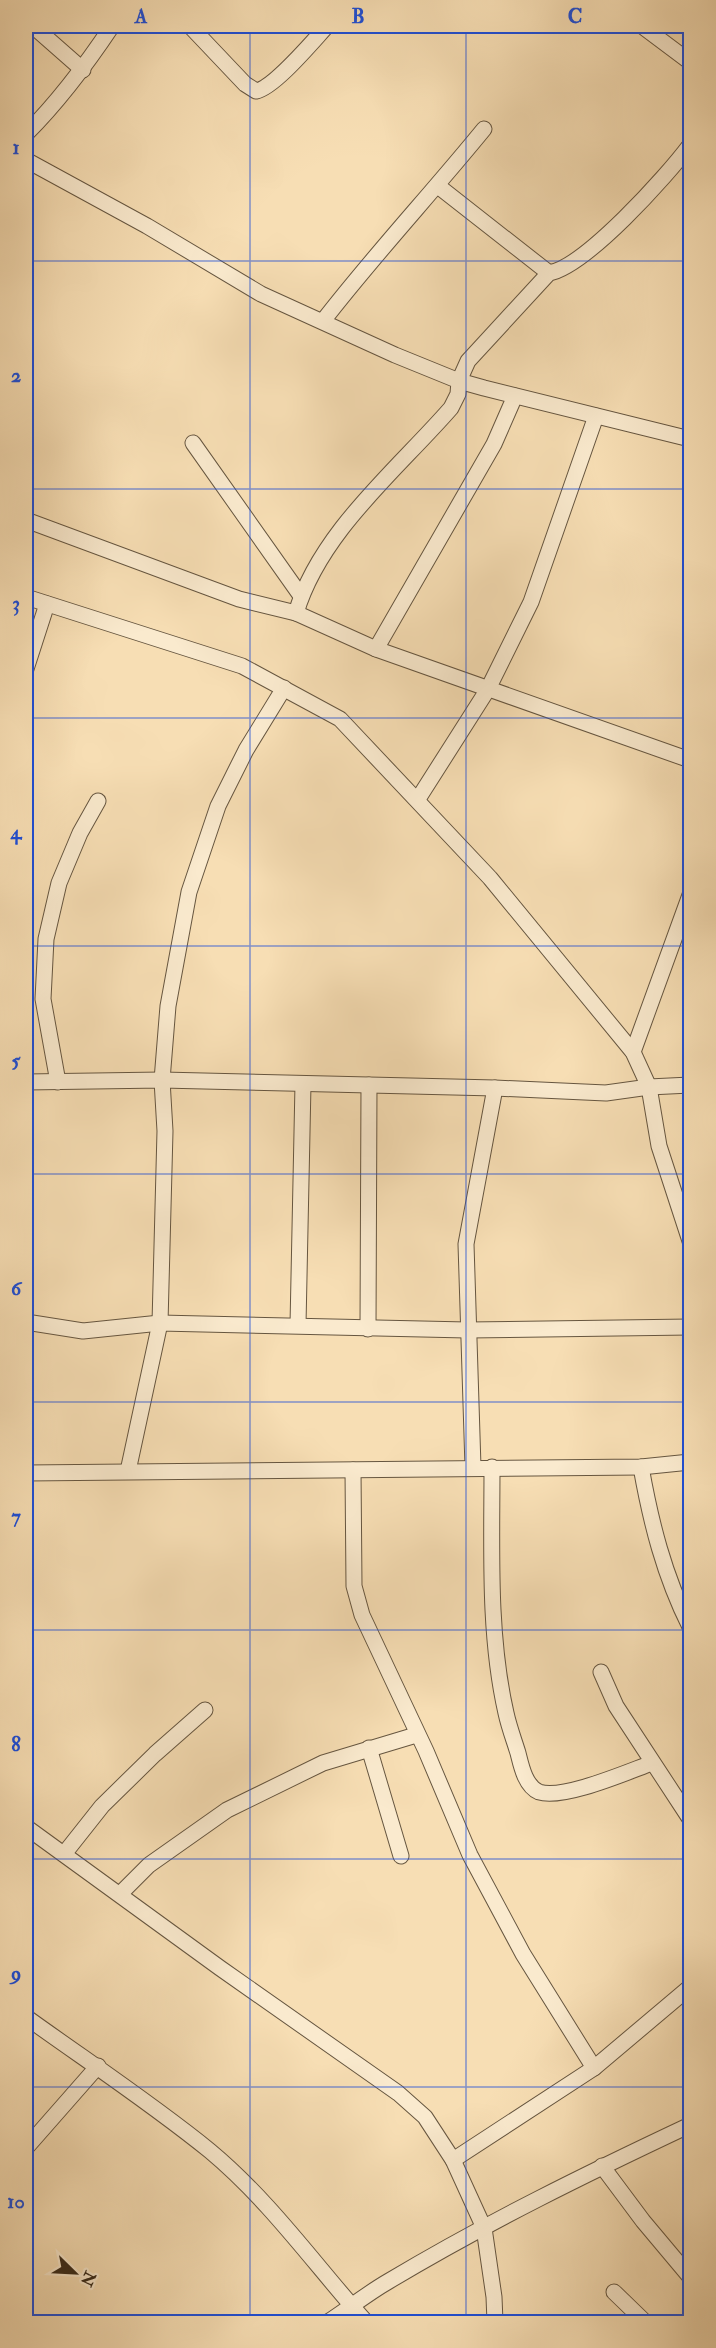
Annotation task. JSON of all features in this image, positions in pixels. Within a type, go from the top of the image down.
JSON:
[{"type":"street","points":[[33,26],[83,70]]},
{"type":"street","points":[[26,134],[83,70],[112,26]]},
{"type":"street","points":[[190,26],[245,84],[256,91],[264,90],[327,26]]},
{"type":"street","points":[[642,26],[690,62]]},
{"type":"street","points":[[323,321],[406,219],[438,186],[484,129]]},
{"type":"street","points":[[296,613],[301,596],[333,540],[364,501],[451,408],[458,394],[459,381],[468,362],[549,273],[560,272],[580,259],[637,206],[690,145]]},
{"type":"street","points":[[26,160],[147,226],[261,294],[395,355],[459,381],[690,439]]},
{"type":"street","points":[[438,186],[549,273]]},
{"type":"street","points":[[376,649],[494,444],[515,396]]},
{"type":"street","points":[[418,800],[488,689],[531,602],[596,416]]},
{"type":"street","points":[[193,443],[301,596]]},
{"type":"street","points":[[26,520],[239,599],[296,613],[376,649],[690,760]]},
{"type":"street","points":[[26,597],[242,666],[340,719],[490,878],[633,1052],[649,1087],[659,1146],[690,1241]]},
{"type":"street","points":[[26,669],[47,604]]},
{"type":"street","points":[[128,1471],[160,1323],[165,1131],[162,1080],[168,1006],[189,892],[218,807],[246,750],[284,688]]},
{"type":"street","points":[[58,1082],[44,999],[46,939],[59,883],[80,833],[98,801]]},
{"type":"street","points":[[633,1052],[690,895]]},
{"type":"street","points":[[26,1082],[162,1080],[606,1093],[649,1087],[687,1088]]},
{"type":"street","points":[[298,1325],[303,1084]]},
{"type":"street","points":[[368,1329],[369,1085]]},
{"type":"street","points":[[473,1467],[466,1244],[495,1088]]},
{"type":"street","points":[[26,1322],[83,1330],[160,1323],[467,1330],[690,1327]]},
{"type":"street","points":[[26,1473],[641,1467],[690,1462]]},
{"type":"street","points":[[492,1467],[494,1614],[499,1665],[506,1714],[524,1775],[531,1787],[539,1792],[566,1793],[652,1763]]},
{"type":"street","points":[[641,1467],[652,1526],[666,1569],[690,1627]]},
{"type":"street","points":[[353,1470],[354,1586],[362,1615],[416,1735],[426,1751],[480,1875],[524,1954],[594,2068]]},
{"type":"street","points":[[601,1672],[616,1706],[690,1819]]},
{"type":"street","points":[[64,1854],[102,1806],[154,1754],[206,1710]]},
{"type":"street","points":[[120,1894],[149,1865],[227,1810],[323,1763],[416,1735]]},
{"type":"street","points":[[369,1748],[401,1856]]},
{"type":"street","points":[[26,1827],[220,1968],[398,2093],[425,2117],[453,2160],[484,2228],[494,2297],[495,2322]]},
{"type":"street","points":[[453,2160],[594,2068],[690,1987]]},
{"type":"street","points":[[26,2017],[98,2066],[219,2160],[259,2198],[313,2256],[366,2322]]},
{"type":"street","points":[[26,2148],[98,2066]]},
{"type":"street","points":[[328,2322],[387,2282],[484,2228],[602,2166],[690,2125]]},
{"type":"street","points":[[602,2166],[643,2221],[690,2277]]},
{"type":"street","points":[[614,2292],[645,2322]]}]
